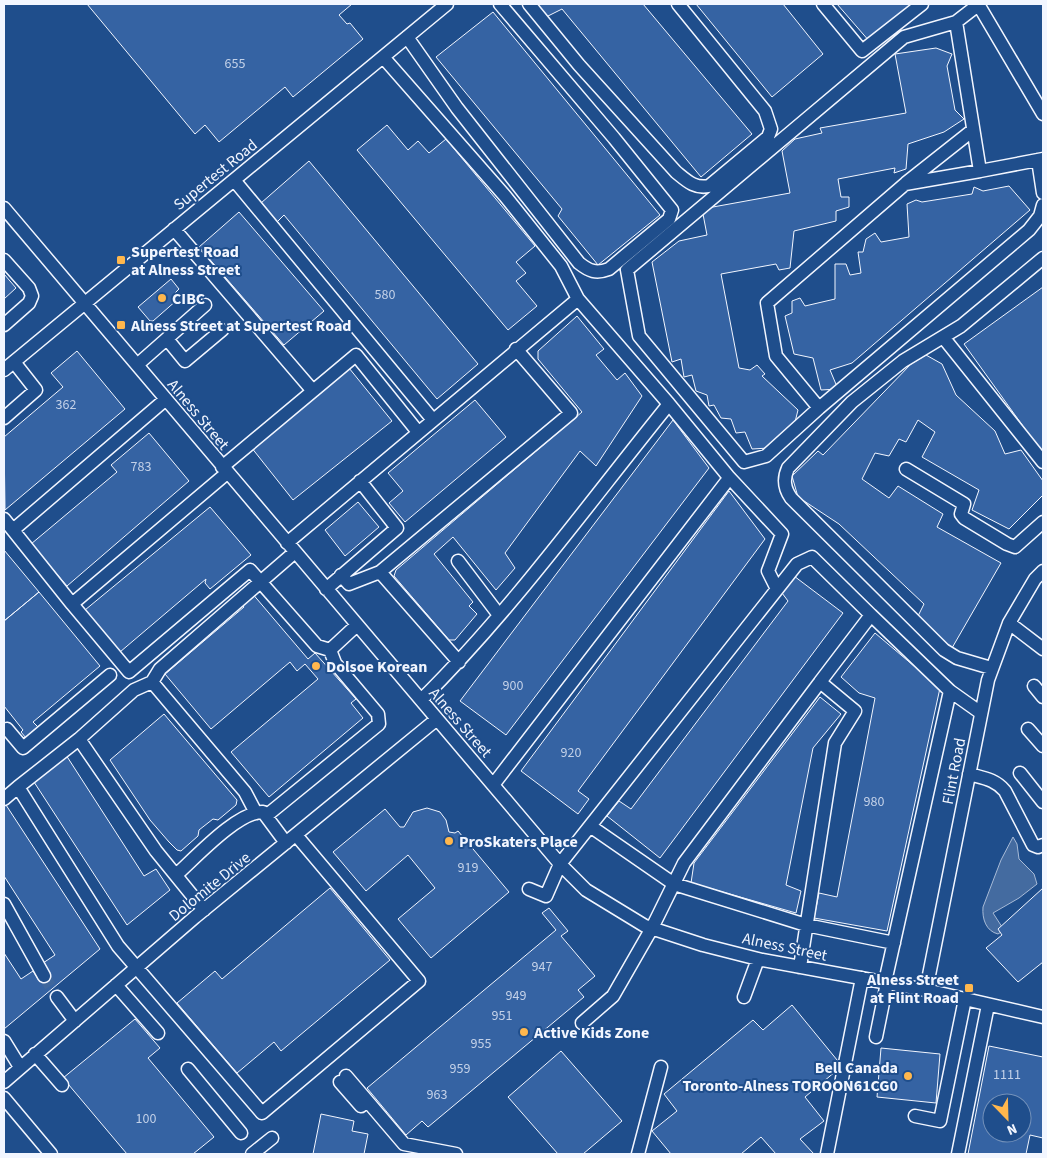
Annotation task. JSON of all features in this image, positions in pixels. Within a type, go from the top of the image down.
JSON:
[{"type":"street","name":"Supertest Road","points":[[9,366],[447,4]]},
{"type":"street","points":[[407,37],[458,108],[579,263],[587,270],[595,273],[602,272],[609,269],[669,218],[672,210],[614,138],[500,4]]},
{"type":"street","points":[[529,4],[579,65],[676,172],[690,184],[701,187],[709,186],[768,137],[771,129],[765,111],[678,4]]},
{"type":"street","points":[[823,4],[862,51],[922,4]]},
{"type":"street","points":[[1043,114],[978,4],[956,22],[904,36],[627,270],[639,336],[744,462],[766,456],[819,408],[1029,230],[1040,216],[1043,205]]},
{"type":"street","points":[[956,22],[980,171]]},
{"type":"street","points":[[383,57],[505,196],[561,266],[578,299],[670,404],[728,476],[782,534],[768,571],[778,589]]},
{"type":"street","points":[[819,408],[776,356],[767,303],[905,184],[973,130]]},
{"type":"street","points":[[905,184],[1040,160],[1043,193]]},
{"type":"street","points":[[234,180],[433,420]]},
{"type":"street","name":"Alness Street","points":[[4,208],[84,305],[560,864],[586,890],[652,928],[703,945],[758,959],[926,990],[1043,1017]]},
{"type":"street","points":[[174,229],[313,391]]},
{"type":"street","points":[[991,668],[957,658],[944,650],[791,498],[785,483],[788,468],[852,402],[903,361],[961,326],[1043,258]]},
{"type":"street","points":[[4,260],[28,288],[32,296],[29,303],[4,325]]},
{"type":"street","points":[[4,799],[79,739],[134,690],[152,682],[160,669],[260,581],[291,547],[360,481],[578,299]]},
{"type":"street","points":[[137,365],[205,305]]},
{"type":"street","points":[[167,339],[185,361],[222,330]]},
{"type":"street","points":[[943,337],[1043,462]]},
{"type":"street","points":[[341,575],[348,584],[380,572],[571,413],[516,349]]},
{"type":"street","points":[[72,604],[356,355],[418,432]]},
{"type":"street","points":[[4,418],[36,390],[9,366]]},
{"type":"street","points":[[12,530],[166,399]]},
{"type":"street","points":[[421,700],[459,662],[499,615],[670,404]]},
{"type":"street","points":[[906,469],[964,504],[962,514],[964,518],[1007,544],[1015,547],[1020,544],[1043,522]]},
{"type":"street","points":[[493,785],[727,481],[728,476]]},
{"type":"street","points":[[326,589],[397,528],[360,481]]},
{"type":"street","points":[[4,519],[129,672],[250,570],[317,646],[323,650],[330,650],[357,625]]},
{"type":"street","points":[[529,889],[546,896],[560,864],[797,564],[812,558],[950,691],[981,713]]},
{"type":"street","points":[[458,561],[499,615]]},
{"type":"street","name":"Flint Road","points":[[926,990],[991,668],[1009,623],[1035,579],[1043,571]]},
{"type":"street","points":[[380,572],[459,662]]},
{"type":"street","points":[[582,1023],[613,996],[652,928],[684,863],[871,616]]},
{"type":"street","points":[[1009,623],[1043,649]]},
{"type":"street","points":[[176,875],[239,820],[261,814],[378,724],[378,714],[336,663],[330,650]]},
{"type":"street","points":[[5,729],[23,748],[110,675]]},
{"type":"street","points":[[18,787],[118,946],[262,1113],[419,981],[291,839],[261,814],[245,792],[152,682]]},
{"type":"street","points":[[800,967],[835,743],[855,711],[820,682]]},
{"type":"street","points":[[1034,686],[1043,697]]},
{"type":"street","points":[[876,1037],[894,943],[950,691]]},
{"type":"street","name":"Dolomite Drive","points":[[4,1082],[204,910],[437,719]]},
{"type":"street","points":[[1028,728],[1043,746]]},
{"type":"street","points":[[79,739],[156,851],[204,910]]},
{"type":"street","points":[[1020,773],[1043,802]]},
{"type":"street","points":[[969,774],[999,784],[1005,791],[1033,845],[1038,847],[1043,845]]},
{"type":"street","points":[[590,826],[674,884],[806,925],[894,943]]},
{"type":"street","points":[[4,904],[44,976]]},
{"type":"street","points":[[744,997],[758,959]]},
{"type":"street","points":[[827,1154],[862,978]]},
{"type":"street","points":[[116,985],[158,1033]]},
{"type":"street","points":[[57,997],[74,1020]]},
{"type":"street","points":[[915,1116],[940,1120],[965,999]]},
{"type":"street","points":[[958,1154],[988,1005]]},
{"type":"street","points":[[4,1041],[20,1067]]},
{"type":"street","points":[[35,1054],[62,1085]]},
{"type":"street","points":[[638,1154],[661,1067]]},
{"type":"street","points":[[188,1069],[242,1133]]},
{"type":"street","points":[[404,1154],[343,1079],[404,1144],[456,1154]]},
{"type":"street","points":[[4,1098],[51,1154]]},
{"type":"street","points":[[252,1154],[272,1138]]},
{"type":"water","points":[[1013,837],[1017,844],[1019,859],[1034,874],[1037,884],[1019,898],[993,913],[1004,930],[998,934],[990,930],[986,924],[983,916],[983,907],[1001,860]]},
{"type":"building","points":[[87,4],[352,4],[339,15],[347,24],[350,23],[363,39],[293,97],[285,87],[219,142],[205,125],[195,134]]},
{"type":"building","points":[[531,4],[643,4],[752,134],[701,177],[562,9],[544,18]]},
{"type":"building","points":[[696,4],[783,4],[823,54],[772,97]]},
{"type":"building","points":[[837,4],[914,4],[870,42]]},
{"type":"building","points":[[493,12],[660,215],[598,265],[558,216],[562,209],[436,57]]},
{"type":"building","points":[[936,48],[952,54],[947,66],[955,110],[964,119],[944,132],[908,144],[906,169],[894,173],[895,168],[838,179],[841,197],[849,197],[849,207],[836,211],[836,221],[794,231],[790,268],[779,270],[776,264],[721,274],[739,368],[750,370],[757,365],[765,374],[762,376],[798,410],[793,430],[769,448],[752,449],[745,432],[736,433],[731,419],[721,418],[714,405],[709,406],[707,395],[696,391],[692,375],[684,377],[681,359],[672,362],[652,262],[679,241],[707,235],[702,209],[790,193],[782,151],[795,139],[822,133],[820,128],[906,113],[895,54]]},
{"type":"building","points":[[387,125],[408,150],[418,141],[429,153],[446,139],[535,246],[516,262],[526,273],[516,281],[537,306],[508,330],[357,150]]},
{"type":"building","points":[[309,161],[478,364],[437,399],[284,215],[276,223],[261,203]]},
{"type":"building","points":[[1009,186],[1030,210],[852,363],[830,370],[838,389],[821,390],[813,358],[794,354],[785,316],[792,313],[792,301],[800,298],[805,306],[835,299],[835,264],[846,264],[850,275],[861,273],[858,252],[863,252],[866,239],[875,233],[881,242],[909,237],[907,204],[916,200],[922,202],[972,194],[974,187],[983,191]]},
{"type":"building","points":[[239,212],[324,311],[284,345],[199,247]]},
{"type":"building","points":[[4,274],[16,288],[4,299]]},
{"type":"building","name":"CIBC","points":[[171,279],[179,289],[173,295],[177,300],[153,321],[150,321],[138,307]]},
{"type":"building","points":[[1043,287],[1043,454],[964,344]]},
{"type":"building","points":[[577,316],[604,349],[596,355],[617,380],[625,373],[642,396],[596,466],[580,451],[505,553],[515,568],[496,590],[453,537],[434,554],[473,602],[469,606],[477,614],[455,640],[449,640],[394,576],[396,570],[582,412],[538,359],[538,351]]},
{"type":"building","points":[[77,351],[125,409],[5,510],[4,437],[63,387],[51,373]]},
{"type":"building","points":[[926,355],[942,364],[956,395],[995,431],[1005,454],[1021,450],[1043,481],[1043,495],[1009,529],[972,510],[979,490],[922,457],[935,432],[918,420],[906,442],[899,439],[889,456],[875,453],[862,479],[889,498],[898,486],[943,514],[937,527],[1001,563],[952,648],[916,620],[924,604],[839,524],[798,497],[792,476],[818,451],[823,455],[911,364]]},
{"type":"building","points":[[349,368],[392,421],[293,500],[251,447]]},
{"type":"building","points":[[475,400],[506,437],[405,522],[389,503],[403,491],[388,473]]},
{"type":"building","points":[[673,420],[709,468],[506,735],[460,701]]},
{"type":"building","points":[[149,433],[189,481],[67,586],[31,544],[117,472],[111,465]]},
{"type":"building","points":[[729,491],[765,539],[578,791],[589,799],[578,814],[521,771]]},
{"type":"building","points":[[358,502],[379,527],[345,556],[325,530]]},
{"type":"building","points":[[210,507],[251,555],[210,589],[205,583],[206,579],[120,652],[85,610]]},
{"type":"building","points":[[4,550],[39,592],[4,621]]},
{"type":"building","points":[[790,573],[843,613],[660,858],[607,816],[619,801],[631,809],[788,601],[779,589]]},
{"type":"building","points":[[39,592],[100,666],[33,722],[39,728],[26,738],[21,732],[23,730],[4,706],[4,621]]},
{"type":"building","points":[[251,592],[308,659],[315,653],[356,699],[351,703],[363,718],[269,797],[231,752],[318,679],[305,664],[297,671],[290,662],[211,729],[165,674],[244,607],[239,601]]},
{"type":"building","points":[[875,633],[940,688],[887,931],[814,918],[819,893],[837,897],[875,698],[859,693],[841,677]]},
{"type":"building","points":[[820,697],[841,714],[813,748],[786,885],[801,891],[796,913],[691,883],[694,863]]},
{"type":"building","points":[[164,714],[237,800],[236,805],[218,820],[213,819],[199,830],[198,836],[181,851],[177,850],[169,842],[150,820],[110,760]]},
{"type":"building","points":[[66,755],[144,876],[156,869],[170,890],[127,925],[34,782]]},
{"type":"building","points":[[6,805],[100,949],[4,1029],[4,953],[21,979],[33,971],[40,982],[50,973],[43,963],[55,955],[4,876],[4,807]]},
{"type":"building","points":[[427,808],[440,812],[446,820],[449,832],[455,833],[458,831],[509,892],[431,958],[398,919],[435,888],[408,855],[366,891],[333,852],[385,809],[400,827],[404,827],[413,812]]},
{"type":"building","points":[[330,888],[390,960],[281,1051],[274,1042],[237,1073],[177,1003],[215,971],[222,979]]},
{"type":"building","points":[[1043,888],[1043,962],[1018,982],[986,948],[1002,935],[998,929]]},
{"type":"building","points":[[549,908],[568,931],[561,936],[595,976],[578,990],[584,997],[428,1127],[422,1121],[406,1135],[367,1088],[556,930],[542,913]]},
{"type":"building","points":[[792,1005],[842,1066],[805,1097],[824,1121],[800,1139],[814,1154],[776,1154],[761,1137],[741,1154],[671,1154],[652,1131],[677,1111],[664,1094],[753,1020],[763,1030]]},
{"type":"building","points":[[135,1019],[160,1048],[148,1058],[214,1137],[193,1154],[127,1154],[63,1078]]},
{"type":"building","points":[[989,1046],[1043,1057],[1043,1138],[1032,1135],[1032,1093],[982,1093],[982,1143],[1028,1143],[1026,1154],[968,1154]]},
{"type":"building","name":"Bell Canada Toronto-Alness TOROON61CG0","points":[[881,1048],[940,1054],[936,1103],[877,1097]]},
{"type":"building","points":[[561,1051],[622,1121],[583,1154],[558,1154],[508,1097]]},
{"type":"building","points":[[321,1114],[354,1121],[352,1131],[368,1134],[364,1154],[313,1154]]},
{"type":"tunnel","points":[[44,976],[57,997]]},
{"type":"place","name":"Supertest Road at Alness Street","points":[[121,260]]},
{"type":"place","name":"CIBC","points":[[162,298]]},
{"type":"place","name":"Alness Street at Supertest Road","points":[[121,325]]},
{"type":"place","name":"Dolsoe Korean","points":[[316,666]]},
{"type":"place","name":"ProSkaters Place","points":[[449,841]]},
{"type":"place","name":"Alness Street at Flint Road","points":[[969,988]]},
{"type":"place","name":"Active Kids Zone","points":[[524,1032]]},
{"type":"place","name":"Bell Canada Toronto-Alness TOROON61CG0","points":[[908,1076]]}]
